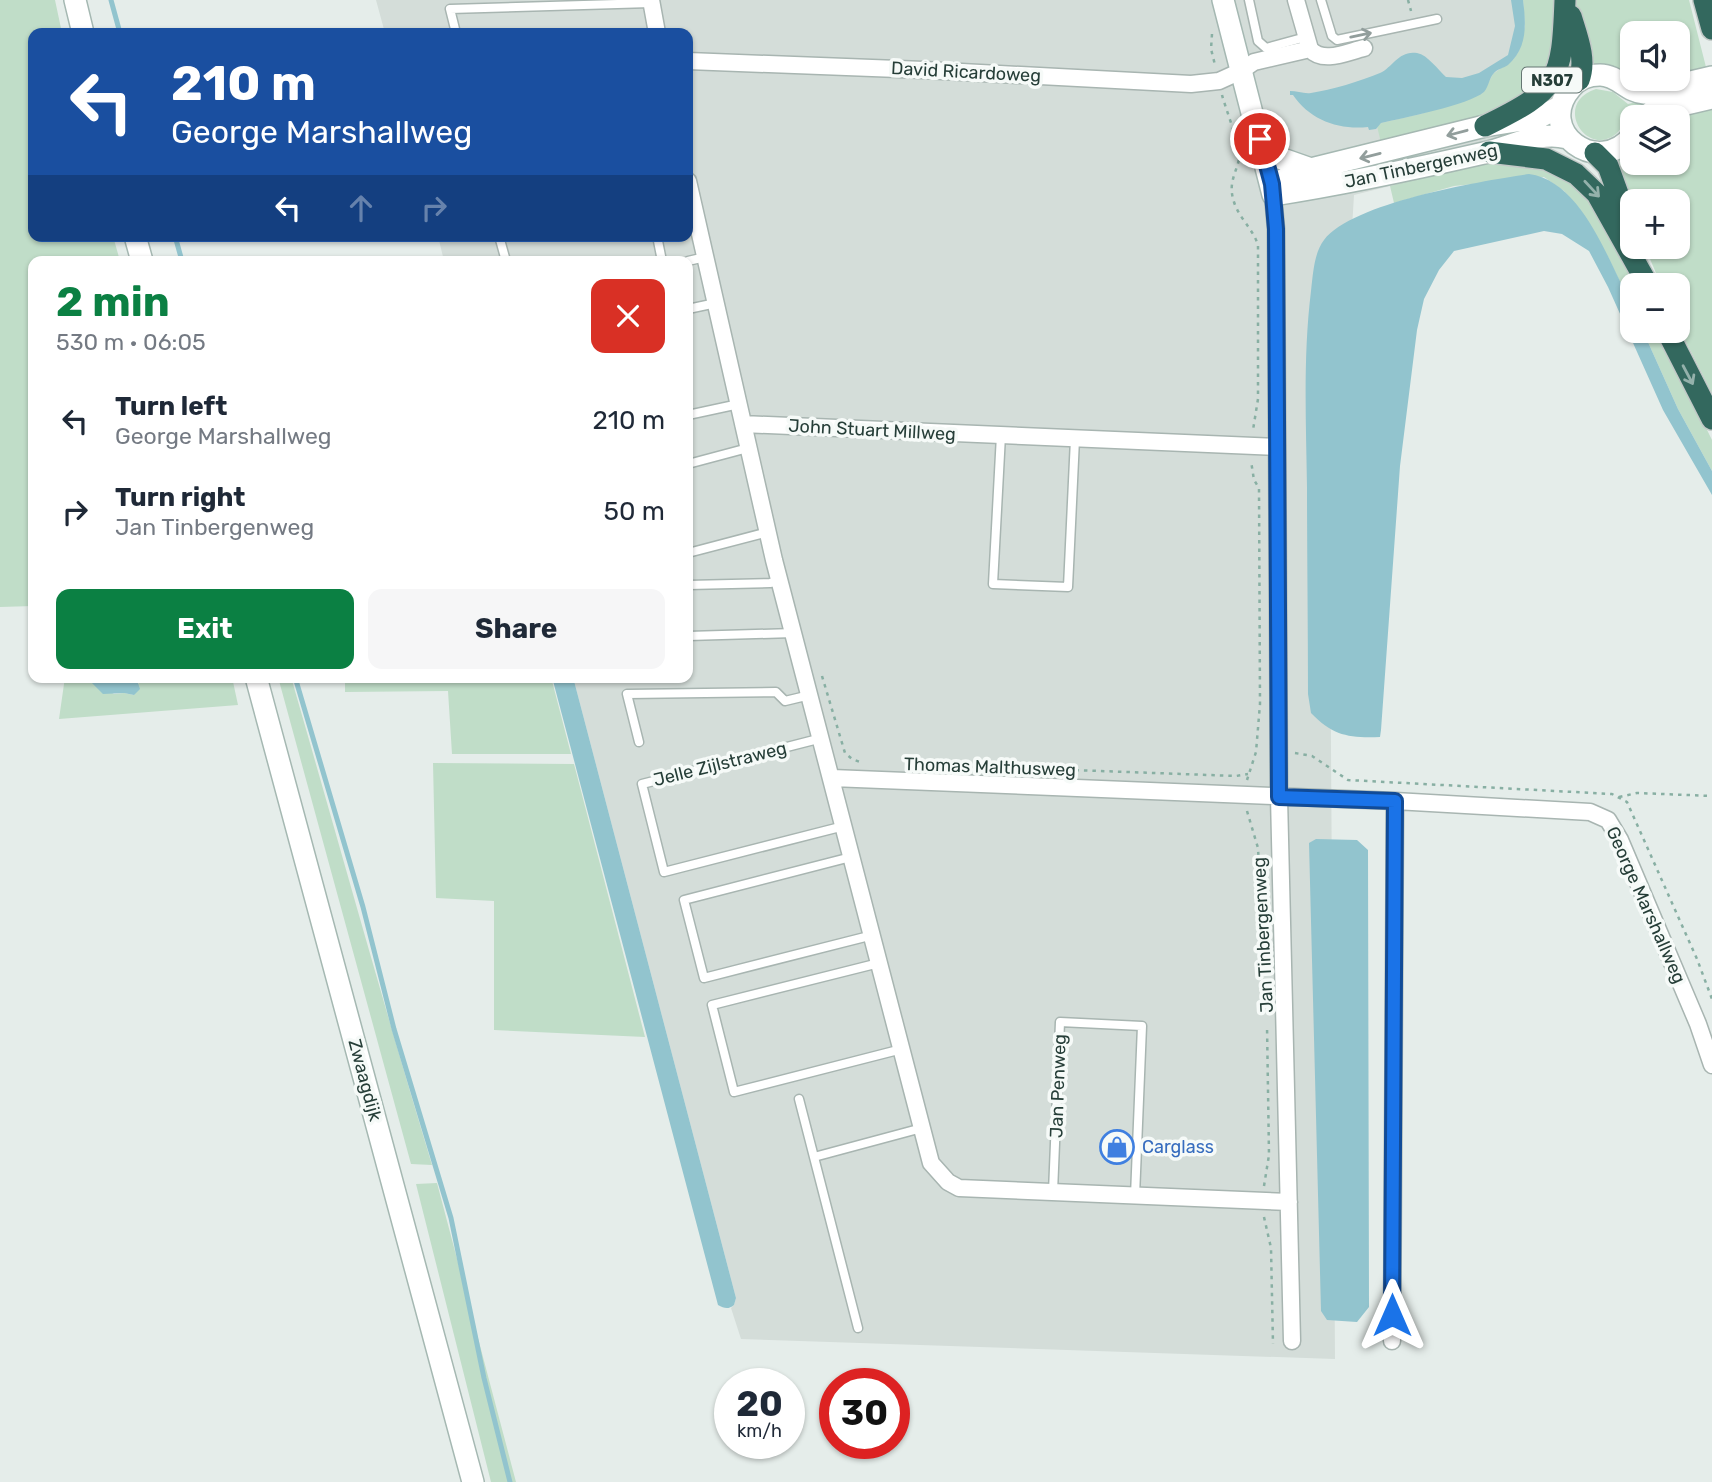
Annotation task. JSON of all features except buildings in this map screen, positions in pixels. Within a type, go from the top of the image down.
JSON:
[{"type":"highway","name":"N307","points":[[1567,0],[1582,57],[1579,80]]},
{"type":"highway","name":"N307","points":[[1485,126],[1532,102],[1549,85],[1562,53],[1567,0]]},
{"type":"highway","points":[[1704,0],[1712,29]]},
{"type":"highway","points":[[1489,152],[1545,159],[1576,174],[1597,194],[1641,273]]},
{"type":"highway","points":[[1595,153],[1608,166],[1620,200]]},
{"type":"highway","points":[[1673,343],[1712,419]]},
{"type":"street","points":[[75,0],[82,28]]},
{"type":"street","name":"Jan Tinbergenweg","points":[[1223,0],[1263,149],[1272,190],[1276,229],[1279,797],[1292,1340]]},
{"type":"street","points":[[1296,0],[1308,43],[1315,55],[1322,57],[1364,48]]},
{"type":"street","points":[[651,1],[656,28]]},
{"type":"street","points":[[1241,71],[1254,62],[1308,43]]},
{"type":"street","name":"David Ricardoweg","points":[[693,61],[1191,84],[1219,81],[1241,71]]},
{"type":"street","points":[[1620,146],[1595,153],[1567,138],[1561,124],[1561,106],[1566,94],[1579,80],[1592,75],[1608,76],[1634,91],[1644,93],[1712,77]]},
{"type":"street","points":[[1682,105],[1712,98]]},
{"type":"street","name":"Jan Tinbergenweg","points":[[1272,190],[1311,169],[1485,126],[1539,117],[1561,106]]},
{"type":"street","name":"Jan Tinbergenweg","points":[[1272,190],[1348,183],[1489,152],[1544,136],[1567,138]]},
{"type":"street","points":[[1263,149],[1274,156],[1311,169]]},
{"type":"street","points":[[693,203],[768,532],[931,1163],[948,1182],[960,1188],[1289,1202]]},
{"type":"street","name":"John Stuart Millweg","points":[[743,424],[1277,447]]},
{"type":"street","name":"Zwaagdijk","points":[[258,683],[473,1482]]},
{"type":"street","name":"Thomas Malthusweg","points":[[832,778],[1279,797]]},
{"type":"street","name":"George Marshallweg","points":[[1279,797],[1590,812],[1608,820],[1620,840],[1698,1024],[1712,1065]]},
{"type":"street","points":[[1392,1341],[1395,801]]},
{"type":"lane","points":[[1249,0],[1258,41],[1262,46],[1266,48],[1308,43]]},
{"type":"lane","points":[[1321,0],[1332,36],[1337,40],[1437,19]]},
{"type":"lane","points":[[455,28],[450,9],[651,1]]},
{"type":"lane","points":[[693,260],[705,257]]},
{"type":"lane","points":[[693,308],[716,303]]},
{"type":"lane","points":[[693,414],[739,404]]},
{"type":"lane","points":[[1001,435],[993,584],[1068,587],[1075,439]]},
{"type":"lane","points":[[693,463],[748,448]]},
{"type":"lane","points":[[693,552],[768,532]]},
{"type":"lane","points":[[693,585],[770,583],[780,580]]},
{"type":"lane","points":[[693,636],[794,633]]},
{"type":"lane","points":[[639,742],[627,694],[776,692],[785,701],[810,695]]},
{"type":"lane","name":"Jelle Zijlstraweg","points":[[822,738],[642,784],[664,872],[844,826]]},
{"type":"lane","points":[[852,857],[684,900],[704,978],[873,935]]},
{"type":"lane","points":[[880,963],[712,1005],[734,1092],[902,1049]]},
{"type":"lane","name":"Jan Penweg","points":[[1054,1192],[1060,1022],[1142,1026],[1135,1196]]},
{"type":"lane","points":[[799,1099],[858,1328]]},
{"type":"lane","points":[[814,1157],[922,1128]]},
{"type":"path","name":"Jan Tinbergenweg","points":[[1212,30],[1210,49],[1228,120],[1240,151],[1231,185],[1233,202],[1255,233],[1258,245],[1258,399],[1250,446],[1251,467],[1259,488],[1260,704],[1256,752],[1248,774],[1247,816],[1258,848],[1266,996]]},
{"type":"path","points":[[802,663],[814,661],[819,665],[845,753],[860,762]]},
{"type":"path","name":"Thomas Malthusweg","points":[[958,766],[1236,776],[1248,774]]},
{"type":"path","points":[[1619,797],[1637,793],[1712,796]]},
{"type":"path","name":"Jan Tinbergenweg","points":[[1267,1023],[1269,1155],[1263,1201],[1271,1248],[1273,1344]]},
{"type":"shaded area","points":[[376,0],[1518,0],[1543,168],[1390,186],[1354,195],[1330,595],[1335,1359],[741,1339],[731,1308],[736,1298],[575,683],[693,683],[693,256],[443,256],[439,242],[693,242],[693,28],[384,28]]},
{"type":"green space","points":[[0,0],[55,0],[61,28],[28,28],[28,242],[115,242],[119,256],[28,256],[28,606],[0,607]]},
{"type":"green space","points":[[1523,0],[1556,0],[1558,28],[1546,77],[1498,111],[1381,143],[1377,126],[1381,123],[1421,114],[1483,93],[1493,74],[1513,60],[1519,51],[1525,26]]},
{"type":"green space","points":[[1575,0],[1689,0],[1707,71],[1690,76],[1690,21],[1620,21],[1620,72],[1609,67],[1589,66]]},
{"type":"green space","points":[[1596,89],[1613,92],[1628,104],[1644,100],[1645,105],[1620,105],[1620,129],[1616,134],[1605,140],[1594,139],[1578,126],[1575,116],[1576,105],[1583,96]]},
{"type":"green space","points":[[1712,104],[1712,393],[1687,343],[1690,343],[1690,273],[1656,273],[1650,259],[1690,259],[1690,189],[1625,189],[1620,175],[1690,175],[1690,110]]},
{"type":"green space","points":[[1620,157],[1620,175],[1615,160]]},
{"type":"green space","points":[[1510,161],[1552,168],[1591,197],[1620,252],[1620,259],[1623,259],[1631,273],[1620,273],[1620,282],[1579,208],[1564,191],[1544,177],[1454,186],[1394,203],[1390,186],[1477,164]]},
{"type":"green space","points":[[1648,343],[1664,343],[1712,440],[1712,471],[1678,409]]},
{"type":"green space","points":[[64,683],[93,683],[114,694],[134,695],[139,683],[233,683],[238,705],[59,719]]},
{"type":"green space","points":[[280,683],[293,683],[432,1165],[411,1164]]},
{"type":"green space","points":[[345,683],[553,683],[571,754],[452,754],[448,691],[345,692]]},
{"type":"green space","points":[[433,763],[574,764],[645,1037],[494,1030],[494,901],[436,898]]},
{"type":"green space","points":[[437,1183],[516,1482],[491,1482],[416,1184]]},
{"type":"water","points":[[1511,0],[1523,0],[1525,26],[1519,51],[1508,65],[1495,72],[1484,92],[1465,102],[1381,123],[1376,129],[1369,130],[1368,127],[1346,127],[1326,122],[1290,95],[1290,91],[1311,93],[1364,79],[1380,73],[1401,56],[1411,53],[1425,57],[1446,77],[1462,78],[1479,73],[1508,55],[1515,26]]},
{"type":"water","points":[[1529,174],[1545,179],[1573,200],[1595,231],[1620,281],[1620,314],[1589,251],[1562,234],[1544,231],[1454,251],[1439,270],[1424,299],[1417,330],[1400,466],[1380,737],[1342,734],[1327,727],[1311,713],[1308,694],[1306,364],[1314,264],[1324,240],[1339,227],[1362,215],[1420,195]]},
{"type":"water","points":[[1633,343],[1648,343],[1678,409],[1712,471],[1712,495],[1663,410]]},
{"type":"water","points":[[92,683],[138,683],[140,689],[134,695],[103,694]]},
{"type":"water","points":[[554,683],[575,683],[736,1298],[730,1308],[718,1305]]},
{"type":"water","points":[[1316,839],[1357,840],[1368,850],[1369,1307],[1357,1322],[1327,1320],[1321,1311],[1309,843]]},
{"type":"waterway","points":[[111,0],[119,28]]},
{"type":"waterway","points":[[177,242],[181,256]]},
{"type":"waterway","points":[[297,683],[363,907],[394,1029],[451,1218],[484,1378],[510,1482]]},
{"type":"place","name":"Carglass","points":[[1117,1147]]},
{"type":"route","points":[[1260,139],[1272,184],[1276,229],[1279,797],[1395,801],[1392,1315]]}]
